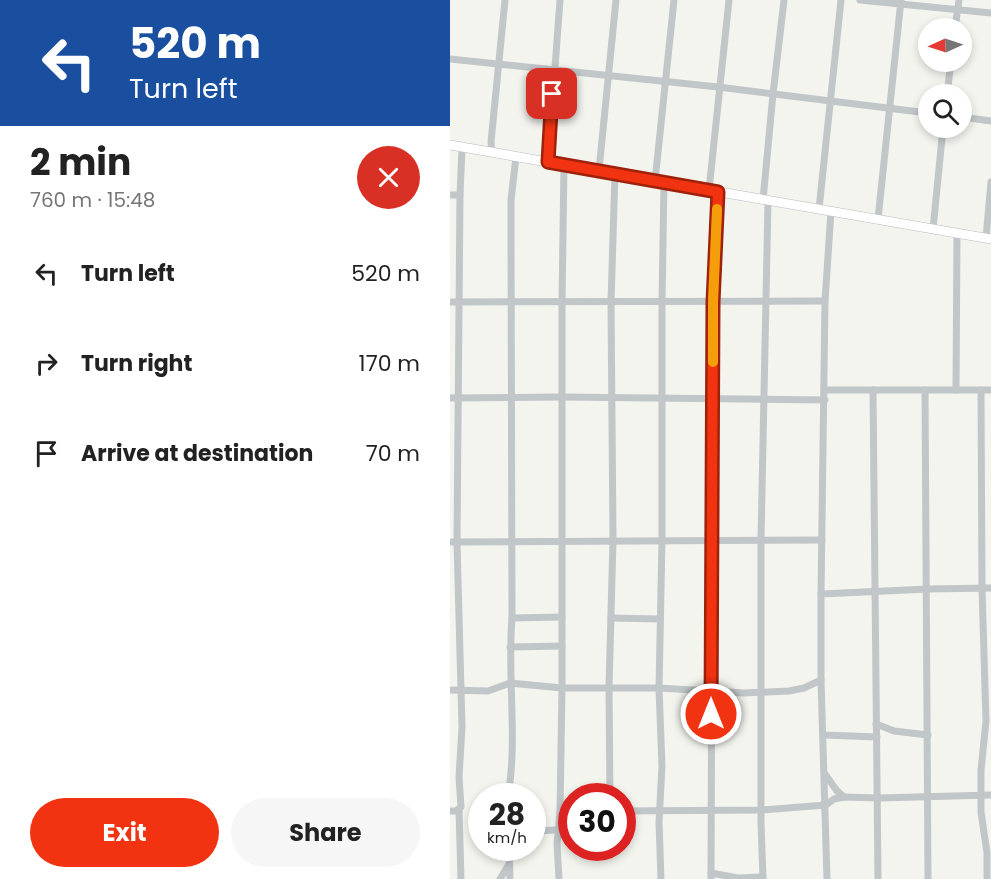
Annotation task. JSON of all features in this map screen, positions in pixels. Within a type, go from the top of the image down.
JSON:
[{"type":"street","points":[[492,153],[491,142],[505,0]]},
{"type":"street","points":[[548,162],[560,0]]},
{"type":"street","points":[[599,170],[616,0]]},
{"type":"street","points":[[662,879],[659,857],[662,766],[659,688],[663,398],[660,182],[664,82],[674,0]]},
{"type":"street","points":[[729,0],[718,87],[714,191],[710,809],[711,876],[738,878],[763,878],[761,540],[766,200],[773,94],[784,0]]},
{"type":"street","points":[[819,210],[841,0]]},
{"type":"street","points":[[860,0],[901,2],[991,13]]},
{"type":"street","points":[[956,18],[959,0]]},
{"type":"street","points":[[878,219],[901,2]]},
{"type":"street","points":[[450,59],[718,87],[918,111]]},
{"type":"street","points":[[972,118],[991,121]]},
{"type":"street","points":[[933,229],[942,138]]},
{"type":"street","points":[[450,146],[989,238],[991,182]]},
{"type":"street","points":[[461,879],[459,777],[462,727],[454,542],[459,398],[462,148]]},
{"type":"street","points":[[509,783],[512,744],[510,684],[512,618],[511,200],[516,157]]},
{"type":"street","points":[[560,783],[564,165]]},
{"type":"street","points":[[610,783],[609,687],[613,540],[611,302],[615,173]]},
{"type":"street","points":[[450,195],[460,195]]},
{"type":"street","points":[[827,879],[821,680],[821,594],[825,302],[831,211]]},
{"type":"street","points":[[956,390],[957,233]]},
{"type":"street","points":[[450,302],[825,302]]},
{"type":"street","points":[[825,390],[991,390]]},
{"type":"street","points":[[873,390],[876,724],[879,798],[878,879]]},
{"type":"street","points":[[925,390],[928,879]]},
{"type":"street","points":[[981,390],[982,589],[987,747],[981,795],[987,879]]},
{"type":"street","points":[[450,398],[825,400]]},
{"type":"street","points":[[454,542],[822,540]]},
{"type":"street","points":[[821,594],[991,588]]},
{"type":"street","points":[[512,618],[562,617]]},
{"type":"street","points":[[610,618],[660,619]]},
{"type":"street","points":[[450,620],[459,620]]},
{"type":"street","points":[[510,647],[562,646]]},
{"type":"street","points":[[450,690],[488,691],[510,684],[562,688],[609,687],[789,692],[821,680]]},
{"type":"street","points":[[876,724],[894,731],[928,735]]},
{"type":"street","points":[[823,735],[877,737]]},
{"type":"street","points":[[825,773],[831,784],[844,797]]},
{"type":"street","points":[[636,811],[761,810],[826,805],[834,799],[844,797],[991,795]]},
{"type":"street","points":[[450,811],[459,810]]},
{"type":"street","points":[[982,819],[991,820]]},
{"type":"street","points":[[558,824],[559,879]]},
{"type":"street","points":[[546,830],[557,830]]},
{"type":"street","points":[[500,879],[509,864]]},
{"type":"street","points":[[509,864],[510,879]]},
{"type":"slow traffic","points":[[713,362],[717,209]]},
{"type":"route","points":[[552,94],[548,162],[718,192],[713,302],[711,714]]}]
